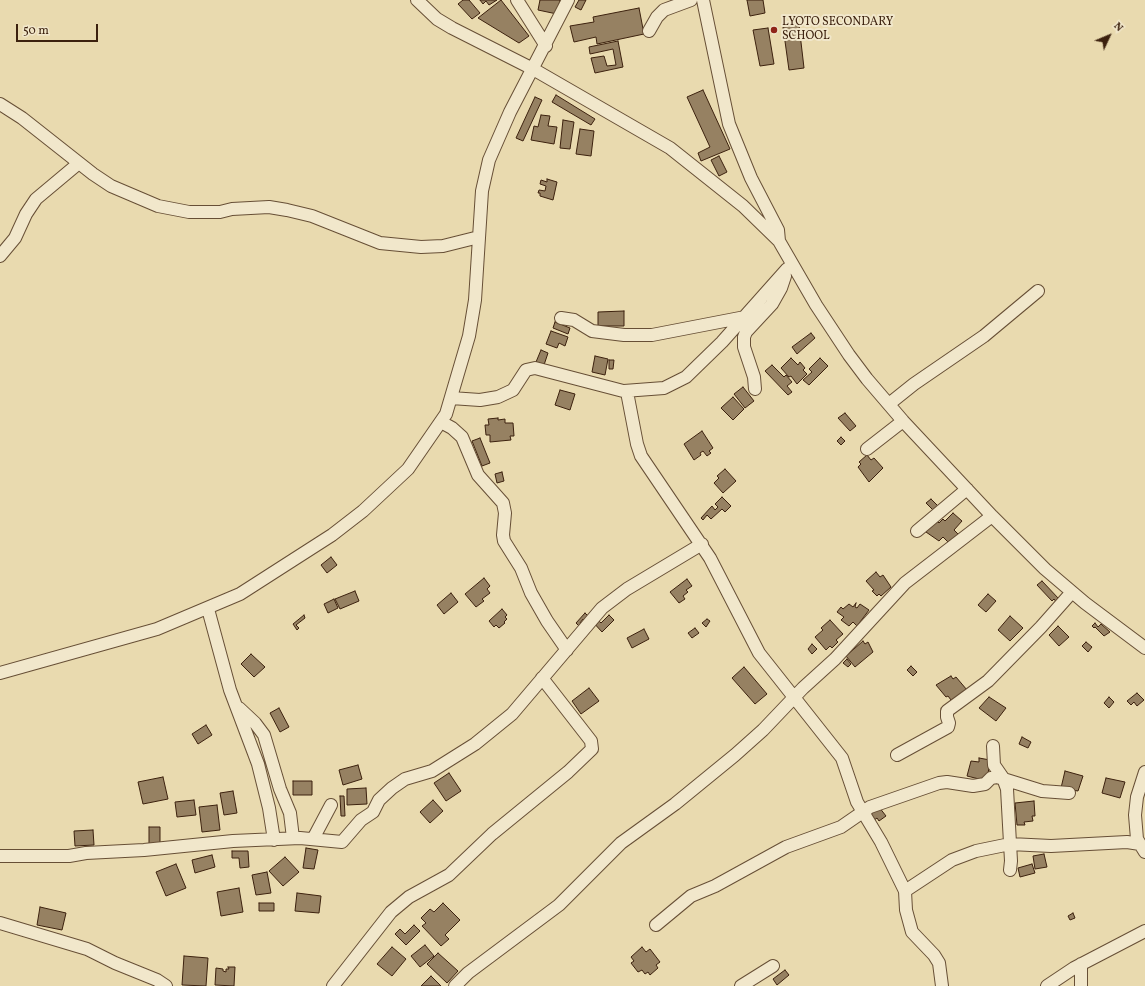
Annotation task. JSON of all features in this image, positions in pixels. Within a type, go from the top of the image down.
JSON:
[{"type":"street","points":[[417,0],[437,19],[452,28],[533,69],[670,148],[743,206],[779,241]]},
{"type":"street","points":[[517,0],[546,46]]},
{"type":"street","points":[[0,673],[157,629],[208,609],[240,594],[332,535],[364,511],[408,469],[441,422],[451,398],[469,336],[475,300],[482,191],[489,160],[497,140],[568,0]]},
{"type":"street","points":[[648,31],[657,17],[664,10],[691,0]]},
{"type":"street","points":[[703,0],[729,124],[751,178],[778,230],[779,241],[789,264],[849,355],[903,421],[967,490],[1045,569],[1094,611],[1145,648]]},
{"type":"street","points":[[0,104],[22,118],[111,186],[158,206],[189,212],[220,212],[232,209],[269,207],[312,216],[380,243],[421,247],[443,246],[479,237]]},
{"type":"street","points":[[0,256],[15,238],[26,214],[36,199],[79,163]]},
{"type":"street","points":[[451,398],[480,400],[498,397],[513,390],[526,370],[535,368],[624,391],[664,388],[674,384],[698,366],[745,317],[789,264]]},
{"type":"street","points":[[755,389],[754,377],[744,346],[744,337],[746,332],[772,304],[781,288],[789,264]]},
{"type":"street","points":[[889,404],[914,384],[984,336],[1038,291]]},
{"type":"street","points":[[561,318],[574,320],[592,331],[624,336],[659,334],[745,317]]},
{"type":"street","points":[[624,391],[628,395],[637,444],[641,456],[702,544],[718,572],[759,653],[842,758],[848,771],[854,796],[881,842],[905,892],[906,910],[912,932],[937,958],[942,986]]},
{"type":"street","points":[[867,449],[903,421]]},
{"type":"street","points":[[441,422],[452,428],[462,438],[471,454],[471,460],[478,475],[502,503],[505,513],[503,535],[504,541],[522,568],[531,593],[547,621],[567,650]]},
{"type":"street","points":[[917,531],[967,490]]},
{"type":"street","points":[[455,986],[468,973],[559,905],[621,843],[675,804],[735,755],[763,730],[835,659],[905,583],[992,516]]},
{"type":"street","points":[[0,856],[69,856],[86,853],[144,850],[233,841],[293,838],[338,842],[345,840],[357,824],[373,812],[382,796],[405,779],[432,771],[475,744],[512,714],[602,608],[618,595],[661,567],[702,544]]},
{"type":"street","points":[[897,755],[948,727],[949,723],[947,711],[988,681],[1041,627],[1072,592]]},
{"type":"street","points":[[208,609],[230,690],[264,786],[274,840]]},
{"type":"street","points":[[332,986],[391,912],[409,898],[449,875],[492,834],[568,772],[592,749],[591,741],[542,678]]},
{"type":"street","points":[[236,706],[255,723],[264,735],[280,789],[290,813],[293,838]]},
{"type":"street","points":[[993,746],[994,765],[1003,778],[1007,789],[1010,870]]},
{"type":"street","points":[[1142,848],[1136,833],[1136,807],[1145,772]]},
{"type":"street","points":[[656,925],[691,896],[715,886],[798,841],[841,827],[870,807],[940,783],[947,782],[973,786],[985,784],[994,777],[1003,778],[1036,790],[1069,793]]},
{"type":"street","points":[[313,839],[331,805]]},
{"type":"street","points":[[905,892],[952,860],[976,851],[1010,844],[1051,846],[1127,842],[1142,848]]},
{"type":"street","points":[[0,923],[87,949],[115,964],[156,980],[166,986]]},
{"type":"street","points":[[1047,986],[1081,964],[1134,935],[1145,931]]},
{"type":"street","points":[[1081,964],[1082,986]]},
{"type":"street","points":[[741,986],[773,966]]},
{"type":"building","points":[[463,0],[469,0],[480,13],[472,19],[458,4]]},
{"type":"building","points":[[480,0],[497,0],[489,5],[486,1],[483,4]]},
{"type":"building","points":[[501,0],[529,36],[519,43],[478,18]]},
{"type":"building","points":[[540,0],[560,0],[557,14],[538,10]]},
{"type":"building","points":[[579,0],[586,0],[581,10],[575,7]]},
{"type":"building","points":[[747,0],[763,0],[765,13],[750,16]]},
{"type":"building","points":[[639,8],[644,34],[597,44],[596,37],[574,42],[570,26],[594,22],[593,17]]},
{"type":"building","points":[[799,25],[804,68],[789,70],[783,27]]},
{"type":"building","points":[[768,28],[774,64],[760,66],[753,30]]},
{"type":"building","points":[[618,41],[623,67],[595,73],[591,58],[604,56],[607,66],[616,65],[613,49],[590,54],[589,47]]},
{"type":"building","points":[[703,90],[730,149],[701,161],[698,153],[710,147],[687,97]]},
{"type":"building","points":[[556,95],[595,119],[591,125],[552,102]]},
{"type":"building","points":[[535,97],[542,100],[523,141],[516,138]]},
{"type":"building","points":[[541,115],[550,116],[548,126],[557,127],[554,144],[531,140],[534,126],[538,127]]},
{"type":"building","points":[[563,120],[574,122],[570,149],[560,148]]},
{"type":"building","points":[[580,129],[594,131],[591,156],[576,154]]},
{"type":"building","points":[[719,156],[727,172],[719,176],[711,160]]},
{"type":"building","points":[[547,179],[557,182],[553,200],[540,196],[540,193],[538,193],[539,190],[545,191],[546,186],[540,184],[541,180],[547,182]]},
{"type":"building","points":[[624,311],[624,326],[598,326],[598,312]]},
{"type":"building","points":[[555,322],[570,328],[568,334],[553,328]]},
{"type":"building","points":[[551,331],[568,337],[565,346],[559,343],[557,348],[546,344]]},
{"type":"building","points":[[811,333],[815,338],[797,354],[792,347]]},
{"type":"building","points":[[541,350],[548,353],[544,365],[536,362]]},
{"type":"building","points":[[595,356],[608,359],[605,375],[592,372]]},
{"type":"building","points":[[791,358],[798,365],[800,362],[805,368],[803,370],[807,374],[797,384],[791,376],[789,377],[781,368]]},
{"type":"building","points":[[820,358],[828,366],[809,385],[803,380],[812,372],[809,369]]},
{"type":"building","points":[[609,360],[614,360],[613,369],[609,369]]},
{"type":"building","points":[[772,365],[784,377],[786,375],[792,382],[787,386],[792,392],[788,395],[765,371]]},
{"type":"building","points":[[743,387],[754,401],[745,408],[734,394]]},
{"type":"building","points":[[560,390],[575,394],[570,410],[555,405]]},
{"type":"building","points":[[733,397],[744,409],[733,420],[721,408]]},
{"type":"building","points":[[845,413],[856,426],[850,431],[838,418]]},
{"type":"building","points":[[498,418],[498,420],[505,419],[505,423],[513,423],[514,436],[510,436],[511,440],[490,442],[490,435],[486,435],[485,425],[489,425],[488,419]]},
{"type":"building","points":[[702,431],[713,448],[709,451],[711,453],[707,456],[703,451],[700,453],[701,455],[694,460],[684,444]]},
{"type":"building","points":[[841,437],[845,441],[841,445],[837,441]]},
{"type":"building","points":[[480,438],[490,463],[482,466],[472,441]]},
{"type":"building","points":[[867,455],[871,460],[874,458],[883,468],[869,482],[858,467],[861,464],[859,462]]},
{"type":"building","points":[[725,469],[736,481],[723,493],[714,483],[719,478],[717,476]]},
{"type":"building","points":[[502,472],[504,481],[497,483],[495,474]]},
{"type":"building","points":[[722,497],[731,506],[725,512],[722,509],[711,519],[707,515],[703,520],[701,518],[712,506],[715,510],[718,507],[715,504]]},
{"type":"building","points":[[931,499],[939,507],[934,511],[926,503]]},
{"type":"building","points":[[953,513],[962,521],[954,530],[960,536],[951,545],[943,537],[939,541],[926,532],[936,520],[939,523],[943,519],[945,521]]},
{"type":"building","points":[[331,557],[337,565],[327,573],[321,565]]},
{"type":"building","points":[[876,572],[880,577],[883,575],[891,587],[881,596],[879,594],[877,596],[872,591],[874,590],[866,581]]},
{"type":"building","points":[[484,578],[490,586],[487,589],[490,593],[482,599],[484,601],[476,607],[465,594]]},
{"type":"building","points":[[687,579],[692,586],[686,590],[688,592],[683,596],[685,599],[679,603],[670,592]]},
{"type":"building","points":[[1042,581],[1059,599],[1057,603],[1054,599],[1052,601],[1037,585]]},
{"type":"building","points":[[355,591],[359,601],[340,609],[335,599]]},
{"type":"building","points":[[451,593],[458,602],[444,614],[437,605]]},
{"type":"building","points":[[988,594],[996,601],[986,612],[978,605]]},
{"type":"building","points":[[334,599],[338,608],[328,613],[324,604]]},
{"type":"building","points":[[856,603],[855,607],[857,608],[860,604],[869,610],[857,626],[853,622],[849,626],[841,620],[844,617],[837,612],[841,607],[843,609],[849,604],[853,607]]},
{"type":"building","points":[[502,609],[507,615],[505,617],[507,619],[499,628],[496,625],[494,627],[489,621]]},
{"type":"building","points":[[585,613],[589,617],[585,621],[583,619],[580,623],[582,625],[580,627],[576,623]]},
{"type":"building","points":[[304,615],[305,618],[296,625],[299,628],[297,630],[293,624]]},
{"type":"building","points":[[609,615],[614,620],[602,632],[592,621],[596,618],[601,623]]},
{"type":"building","points":[[1010,616],[1023,628],[1010,641],[998,630]]},
{"type":"building","points":[[707,619],[710,621],[706,627],[702,623]]},
{"type":"building","points":[[830,620],[843,634],[836,640],[838,642],[832,648],[830,646],[826,650],[815,637],[823,630],[821,628]]},
{"type":"building","points":[[1095,623],[1098,627],[1101,624],[1110,632],[1104,636],[1092,626]]},
{"type":"building","points":[[1058,626],[1069,637],[1059,646],[1049,635]]},
{"type":"building","points":[[695,628],[699,633],[692,638],[688,633]]},
{"type":"building","points":[[644,629],[649,639],[632,648],[627,638]]},
{"type":"building","points":[[863,641],[865,644],[868,642],[873,652],[855,667],[846,656]]},
{"type":"building","points":[[1086,642],[1092,647],[1088,652],[1082,646]]},
{"type":"building","points":[[812,644],[817,649],[812,654],[808,649]]},
{"type":"building","points":[[251,654],[265,667],[254,677],[241,664]]},
{"type":"building","points":[[847,659],[851,664],[848,667],[843,663]]},
{"type":"building","points":[[911,666],[917,672],[913,676],[907,670]]},
{"type":"building","points":[[744,667],[767,694],[755,704],[732,678]]},
{"type":"building","points":[[951,676],[953,679],[956,677],[967,690],[951,700],[948,696],[946,697],[936,685]]},
{"type":"building","points":[[589,688],[599,701],[581,714],[572,701]]},
{"type":"building","points":[[1137,693],[1144,700],[1137,706],[1134,702],[1131,705],[1127,701]]},
{"type":"building","points":[[989,697],[1006,708],[996,721],[979,708]]},
{"type":"building","points":[[1109,697],[1114,702],[1109,708],[1104,703]]},
{"type":"building","points":[[279,708],[289,727],[280,732],[270,713]]},
{"type":"building","points":[[206,725],[212,735],[198,744],[192,734]]},
{"type":"building","points":[[1022,737],[1031,742],[1028,748],[1019,744]]},
{"type":"building","points":[[979,758],[990,760],[987,781],[967,776],[971,761],[979,762]]},
{"type":"building","points":[[358,765],[362,779],[343,785],[339,770]]},
{"type":"building","points":[[1065,771],[1083,776],[1078,791],[1061,788]]},
{"type":"building","points":[[449,773],[461,791],[446,801],[434,783]]},
{"type":"building","points":[[163,777],[168,799],[143,804],[138,782]]},
{"type":"building","points":[[1106,778],[1125,782],[1120,798],[1102,793]]},
{"type":"building","points":[[293,781],[312,781],[312,795],[293,795]]},
{"type":"building","points":[[366,788],[367,804],[347,805],[347,789]]},
{"type":"building","points":[[233,791],[237,813],[224,815],[220,793]]},
{"type":"building","points":[[340,796],[344,796],[345,816],[341,816]]},
{"type":"building","points":[[194,800],[196,815],[177,817],[175,802]]},
{"type":"building","points":[[433,800],[443,811],[430,823],[420,812]]},
{"type":"building","points":[[1034,801],[1035,816],[1032,816],[1033,821],[1024,822],[1025,825],[1017,825],[1015,803]]},
{"type":"building","points":[[217,805],[220,830],[202,832],[199,807]]},
{"type":"building","points":[[879,807],[886,816],[879,821],[877,818],[873,821],[868,815]]},
{"type":"building","points":[[149,827],[160,827],[160,844],[149,844]]},
{"type":"building","points":[[93,830],[94,845],[75,846],[74,831]]},
{"type":"building","points":[[306,848],[318,850],[314,869],[303,868]]},
{"type":"building","points":[[232,851],[248,851],[249,867],[240,868],[239,858],[232,858]]},
{"type":"building","points":[[1044,854],[1047,867],[1035,869],[1033,856]]},
{"type":"building","points":[[212,855],[215,867],[195,873],[192,860]]},
{"type":"building","points":[[285,857],[299,872],[283,886],[269,871]]},
{"type":"building","points":[[176,864],[186,888],[166,896],[156,872]]},
{"type":"building","points":[[1032,864],[1035,873],[1020,877],[1018,868]]},
{"type":"building","points":[[267,872],[271,893],[256,895],[252,875]]},
{"type":"building","points":[[239,888],[243,912],[221,916],[217,892]]},
{"type":"building","points":[[297,893],[321,896],[319,913],[295,911]]},
{"type":"building","points":[[259,903],[274,903],[274,911],[259,911]]},
{"type":"building","points":[[443,903],[460,920],[445,935],[449,939],[441,946],[422,926],[426,923],[421,918],[430,909],[434,912]]},
{"type":"building","points":[[40,907],[66,913],[62,930],[37,925]]},
{"type":"building","points":[[1073,913],[1075,918],[1070,920],[1068,916]]},
{"type":"building","points":[[414,925],[420,931],[406,945],[395,934],[400,929],[405,934]]},
{"type":"building","points":[[425,945],[434,956],[420,967],[411,956]]},
{"type":"building","points":[[392,947],[406,959],[392,976],[377,964]]},
{"type":"building","points":[[642,947],[646,952],[650,949],[660,962],[656,965],[658,968],[650,975],[648,972],[645,974],[642,970],[638,972],[631,963],[634,961],[631,957]]},
{"type":"building","points":[[438,953],[458,971],[447,983],[427,964]]},
{"type":"building","points":[[184,956],[208,958],[206,986],[182,985]]},
{"type":"building","points":[[228,967],[235,967],[234,986],[215,985],[216,968],[223,969],[223,971],[226,972],[226,969],[229,969]]},
{"type":"building","points":[[785,970],[789,975],[777,985],[773,979]]},
{"type":"building","points":[[431,976],[441,986],[421,986]]},
{"type":"place","name":"LYOTO SECONDARY SCHOOL","points":[[774,30]]}]
